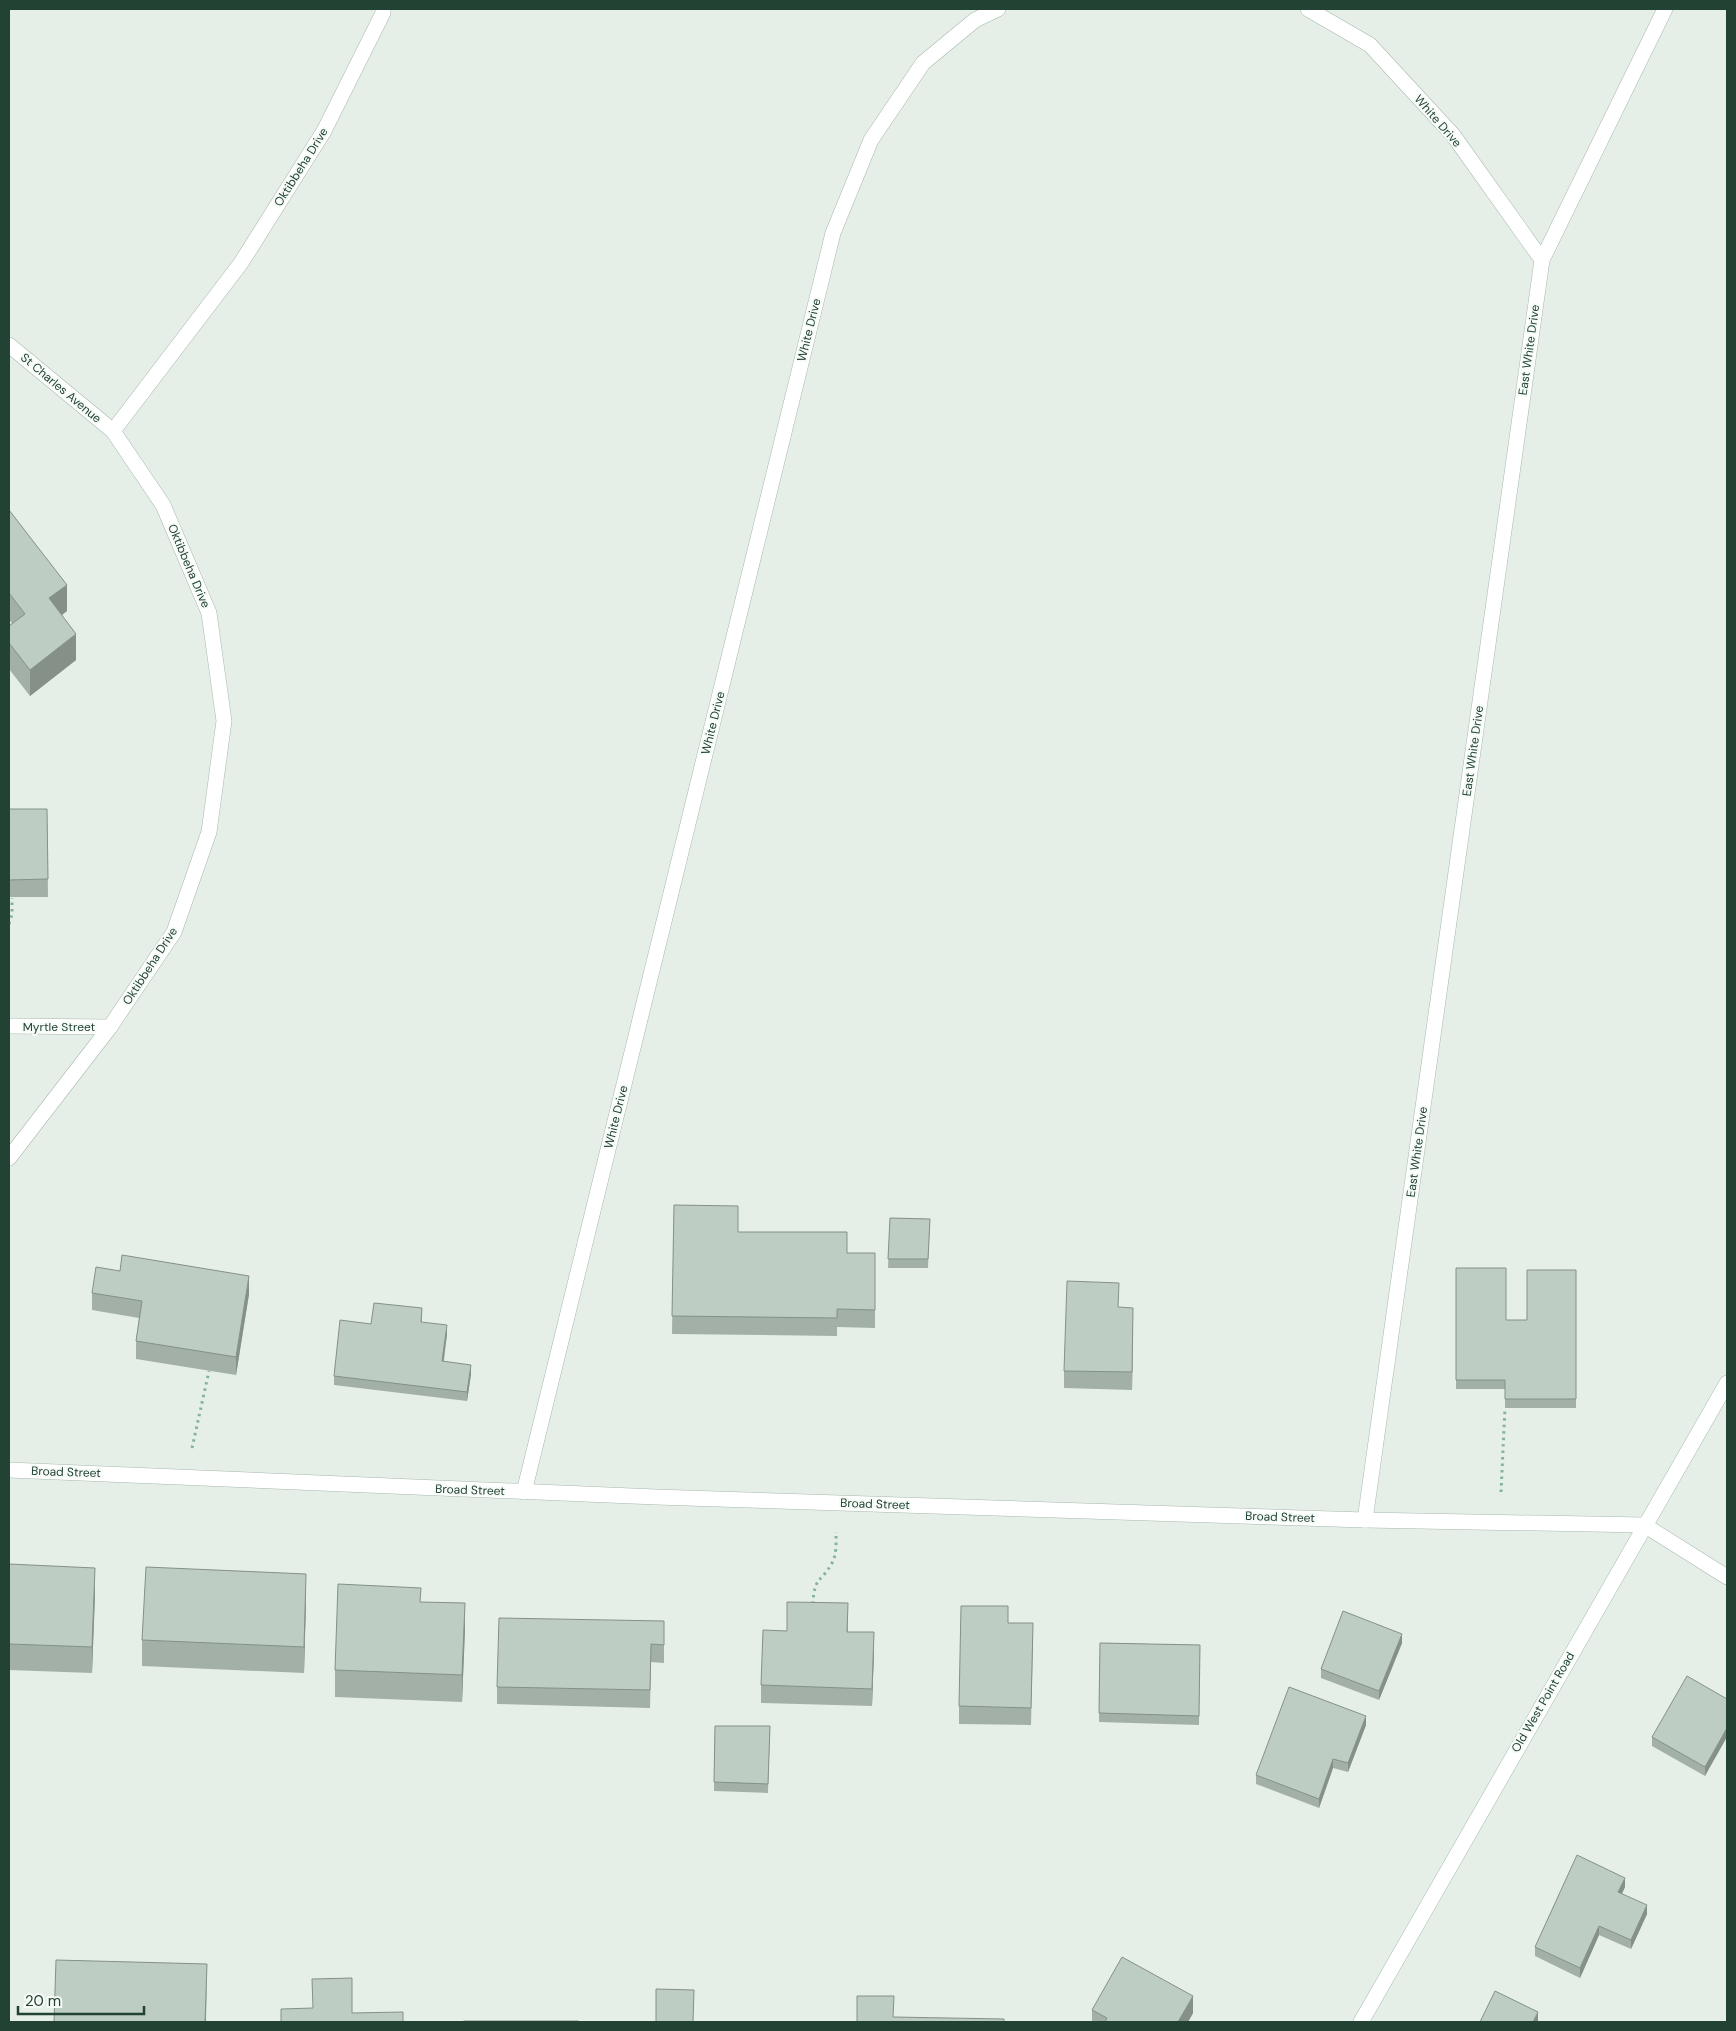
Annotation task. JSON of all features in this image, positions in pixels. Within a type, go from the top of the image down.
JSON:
[{"type":"street","name":"Oktibbeha Drive","points":[[9,1158],[110,1027],[174,932],[209,832],[224,721],[209,613],[163,505],[113,431],[240,264],[324,131],[383,13],[383,9]]},
{"type":"street","name":"White Drive","points":[[524,1492],[833,233],[871,140],[923,63],[975,20],[998,9]]},
{"type":"street","name":"White Drive","points":[[1308,9],[1370,45],[1453,135],[1542,260]]},
{"type":"street","name":"East White Drive","points":[[1365,1520],[1542,260],[1665,9]]},
{"type":"street","name":"St Charles Avenue","points":[[9,345],[113,431]]},
{"type":"street","name":"Myrtle Street","points":[[9,1026],[110,1027]]},
{"type":"street","name":"Old West Point Road","points":[[1361,2022],[1727,1383]]},
{"type":"street","name":"Broad Street","points":[[9,1470],[524,1492],[1365,1520],[1644,1525]]},
{"type":"street","points":[[1644,1525],[1727,1577]]},
{"type":"path","points":[[9,924],[12,914],[12,898]]},
{"type":"path","points":[[185,1478],[209,1371]]},
{"type":"path","points":[[1500,1522],[1505,1408]]},
{"type":"path","points":[[812,1611],[816,1582],[832,1563],[836,1549],[837,1502]]},
{"type":"building","points":[[9,510],[67,585],[49,598],[76,634],[30,670],[9,643],[9,626],[25,614],[9,593]]},
{"type":"building","points":[[9,809],[47,809],[48,879],[9,880]]},
{"type":"building","points":[[674,1205],[738,1206],[738,1232],[847,1232],[847,1253],[875,1253],[875,1310],[837,1309],[837,1318],[672,1316]]},
{"type":"building","points":[[890,1218],[930,1219],[928,1259],[888,1259]]},
{"type":"building","points":[[122,1255],[249,1276],[236,1357],[136,1341],[142,1301],[92,1293],[96,1267],[120,1271]]},
{"type":"building","points":[[1456,1268],[1506,1268],[1506,1320],[1527,1320],[1527,1270],[1576,1270],[1576,1399],[1505,1399],[1505,1380],[1456,1380]]},
{"type":"building","points":[[1067,1281],[1119,1283],[1118,1307],[1133,1308],[1132,1372],[1064,1371]]},
{"type":"building","points":[[374,1303],[422,1308],[421,1322],[447,1325],[442,1361],[471,1365],[467,1392],[334,1376],[340,1320],[371,1324]]},
{"type":"building","points":[[9,1564],[95,1568],[92,1647],[9,1644]]},
{"type":"building","points":[[146,1567],[306,1574],[304,1647],[142,1640]]},
{"type":"building","points":[[338,1584],[421,1588],[420,1602],[465,1603],[462,1675],[335,1670]]},
{"type":"building","points":[[787,1602],[848,1603],[847,1632],[874,1632],[872,1689],[761,1685],[763,1630],[787,1631]]},
{"type":"building","points":[[961,1606],[1008,1606],[1008,1623],[1033,1623],[1031,1708],[959,1706]]},
{"type":"building","points":[[1343,1611],[1402,1634],[1379,1691],[1321,1669]]},
{"type":"building","points":[[499,1618],[664,1621],[664,1645],[651,1644],[650,1690],[497,1687]]},
{"type":"building","points":[[1100,1643],[1200,1645],[1199,1716],[1099,1713]]},
{"type":"building","points":[[1687,1676],[1727,1699],[1727,1728],[1705,1767],[1652,1737]]},
{"type":"building","points":[[1289,1687],[1366,1716],[1348,1763],[1333,1759],[1319,1799],[1256,1775]]},
{"type":"building","points":[[715,1726],[770,1726],[768,1784],[714,1782]]},
{"type":"building","points":[[1577,1855],[1625,1878],[1618,1892],[1647,1905],[1631,1940],[1599,1926],[1580,1968],[1535,1947]]},
{"type":"building","points":[[1122,1957],[1193,1996],[1178,2022],[1105,2022],[1107,2018],[1092,2010]]},
{"type":"building","points":[[56,1960],[207,1964],[205,2022],[54,2022]]},
{"type":"building","points":[[352,1978],[352,2013],[403,2012],[403,2022],[281,2022],[281,2009],[313,2008],[312,1979]]},
{"type":"building","points":[[656,1989],[694,1990],[693,2022],[656,2022]]},
{"type":"building","points":[[1495,1991],[1538,2012],[1533,2022],[1480,2022]]},
{"type":"building","points":[[857,1996],[894,1996],[893,2017],[1004,2019],[1004,2022],[857,2022]]},
{"type":"building","points":[[578,2021],[578,2022],[464,2022]]}]
